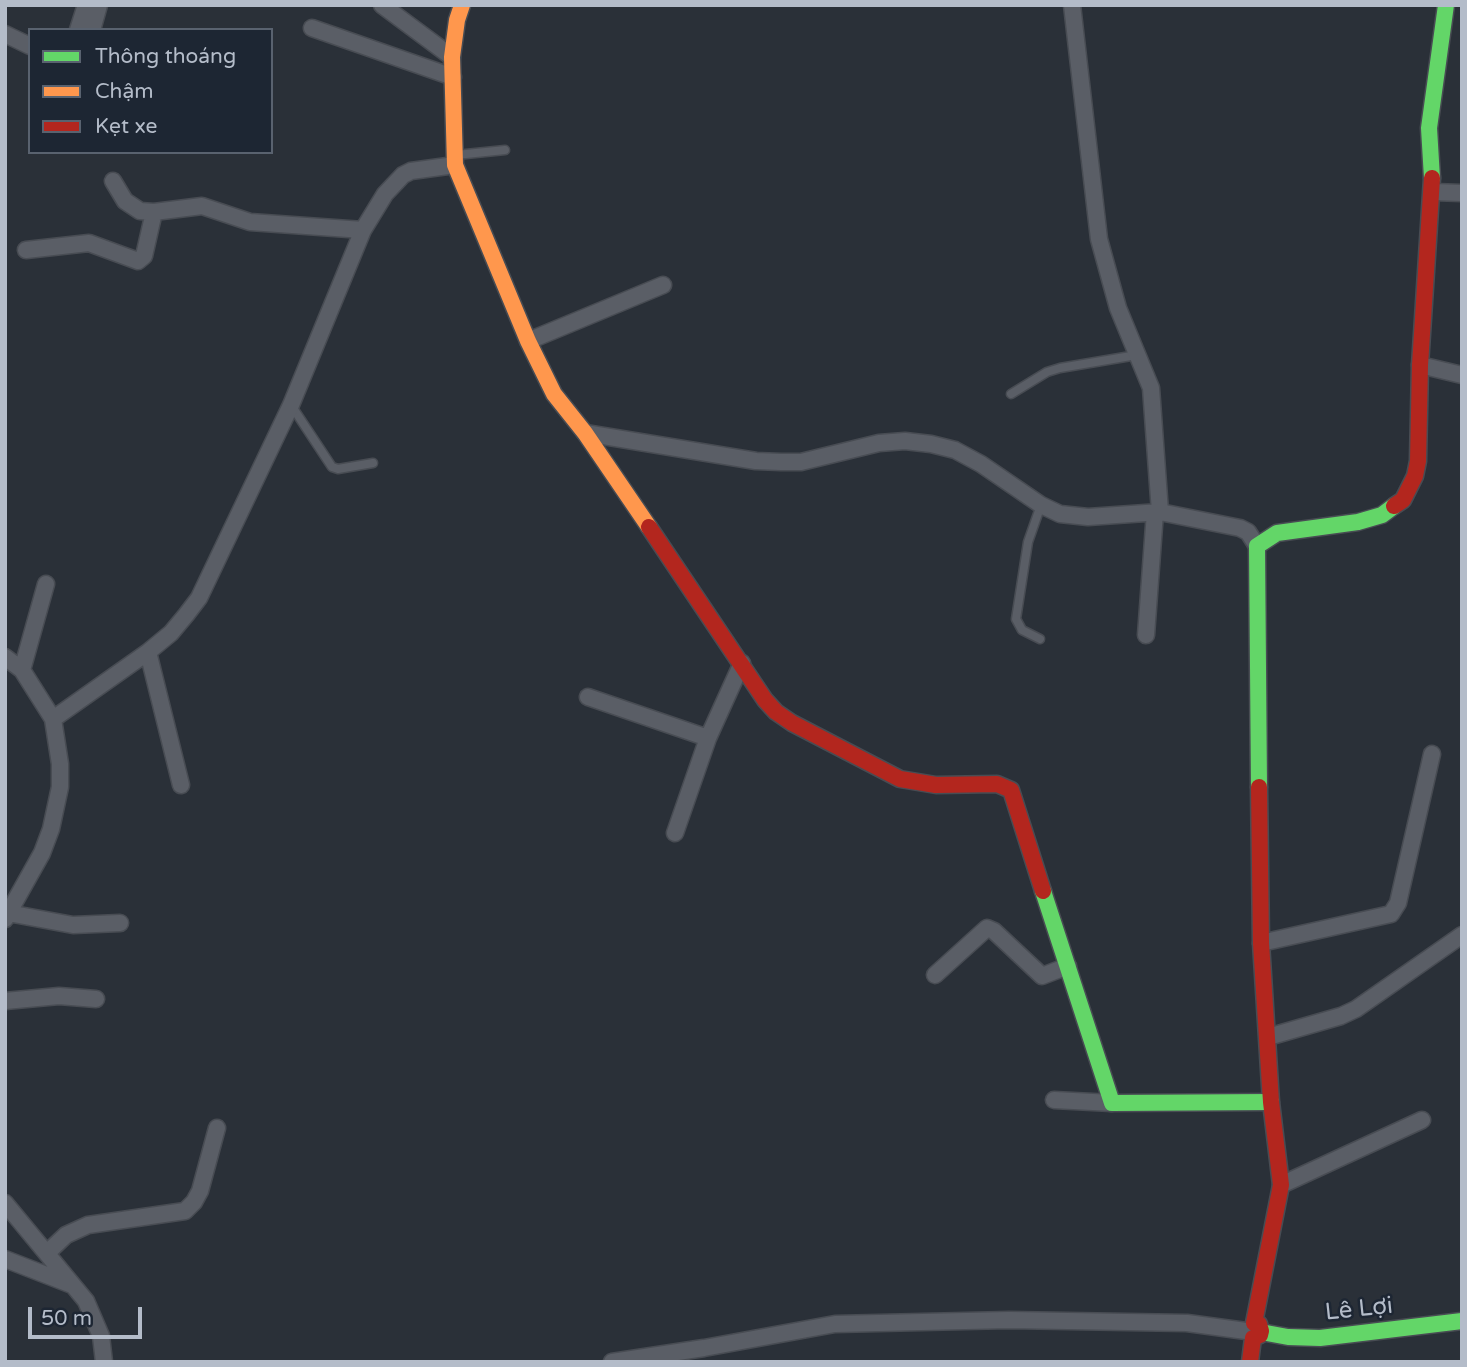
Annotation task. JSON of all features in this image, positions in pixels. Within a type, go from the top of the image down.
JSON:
[{"type":"street","points":[[79,28],[86,5]]},
{"type":"street","points":[[93,28],[99,5]]},
{"type":"street","points":[[382,5],[452,57]]},
{"type":"street","points":[[462,5],[455,30],[452,57],[456,160],[528,341],[554,394],[585,433],[776,712],[900,779],[936,786],[997,784],[1011,790],[1112,1103]]},
{"type":"street","points":[[1072,5],[1099,239],[1118,308],[1151,388],[1154,404],[1157,512],[1146,635]]},
{"type":"street","points":[[1257,546],[1277,533],[1288,530],[1371,519],[1393,509],[1403,500],[1415,476],[1433,192],[1429,128],[1446,5]]},
{"type":"street","points":[[312,28],[453,77]]},
{"type":"street","points":[[5,34],[28,45]]},
{"type":"street","points":[[54,719],[171,633],[199,598],[291,405],[363,230],[385,194],[402,175],[456,160]]},
{"type":"street","points":[[113,181],[118,192],[133,208],[140,211],[154,212],[202,206],[255,223],[363,230]]},
{"type":"street","points":[[1433,192],[1462,193]]},
{"type":"street","points":[[26,250],[89,243],[138,261],[144,256],[154,212]]},
{"type":"street","points":[[528,341],[663,285]]},
{"type":"street","points":[[1420,365],[1462,375]]},
{"type":"street","points":[[585,433],[781,463],[879,443],[905,441],[931,444],[955,450],[981,464],[1041,505],[1060,514],[1073,517],[1157,512],[1240,528],[1248,532],[1257,546],[1261,943],[1271,1102],[1281,1185],[1250,1362]]},
{"type":"street","points":[[22,670],[46,584]]},
{"type":"street","points":[[148,652],[181,785]]},
{"type":"street","points":[[5,657],[22,670],[54,719],[60,764],[57,808],[43,853],[6,916],[73,925],[120,923]]},
{"type":"street","points":[[675,833],[708,738],[742,663]]},
{"type":"street","points":[[588,697],[708,738]]},
{"type":"street","points":[[1261,943],[1391,914],[1398,903],[1432,754]]},
{"type":"street","points":[[935,975],[987,928],[1042,976],[1069,966]]},
{"type":"street","points":[[1268,1037],[1341,1016],[1356,1009],[1462,935]]},
{"type":"street","points":[[5,1000],[59,996],[96,999]]},
{"type":"street","points":[[1054,1100],[1112,1103],[1271,1102]]},
{"type":"street","points":[[1281,1185],[1422,1120]]},
{"type":"street","points":[[47,1253],[66,1235],[88,1225],[185,1211],[200,1191],[217,1128]]},
{"type":"street","points":[[5,1202],[75,1286],[96,1319],[104,1362]]},
{"type":"street","points":[[5,1259],[75,1286]]},
{"type":"street","points":[[612,1362],[706,1355],[835,1324],[1009,1320],[1187,1324],[1254,1331]]},
{"type":"street","name":"Lê Lợi","points":[[1254,1331],[1287,1337],[1320,1338],[1462,1321]]},
{"type":"lane","points":[[456,160],[505,150]]},
{"type":"lane","points":[[1011,394],[1047,372],[1137,355]]},
{"type":"lane","points":[[291,405],[331,467],[338,469],[373,463]]},
{"type":"lane","points":[[1040,639],[1021,630],[1016,619],[1028,542],[1041,505]]},
{"type":"traffic: fast","points":[[1432,178],[1429,128],[1446,5]]},
{"type":"traffic: fast","points":[[1259,787],[1257,546],[1277,533],[1358,522],[1382,515],[1394,506]]},
{"type":"traffic: fast","points":[[1043,891],[1112,1103],[1271,1102]]},
{"type":"traffic: fast","points":[[1261,1332],[1288,1337],[1320,1338],[1462,1321]]},
{"type":"traffic: slow","points":[[462,5],[452,57],[455,165],[528,341],[554,394],[585,433],[649,527]]},
{"type":"traffic: jam","points":[[1394,506],[1403,500],[1415,476],[1418,461],[1420,365],[1432,178]]},
{"type":"traffic: jam","points":[[649,527],[765,700],[776,712],[900,779],[936,785],[997,784],[1011,790],[1043,891]]},
{"type":"traffic: jam","points":[[1254,1323],[1281,1185],[1271,1102],[1261,943],[1259,787]]},
{"type":"traffic: jam","points":[[1250,1362],[1253,1338],[1260,1335],[1261,1331],[1259,1324],[1254,1323]]}]
